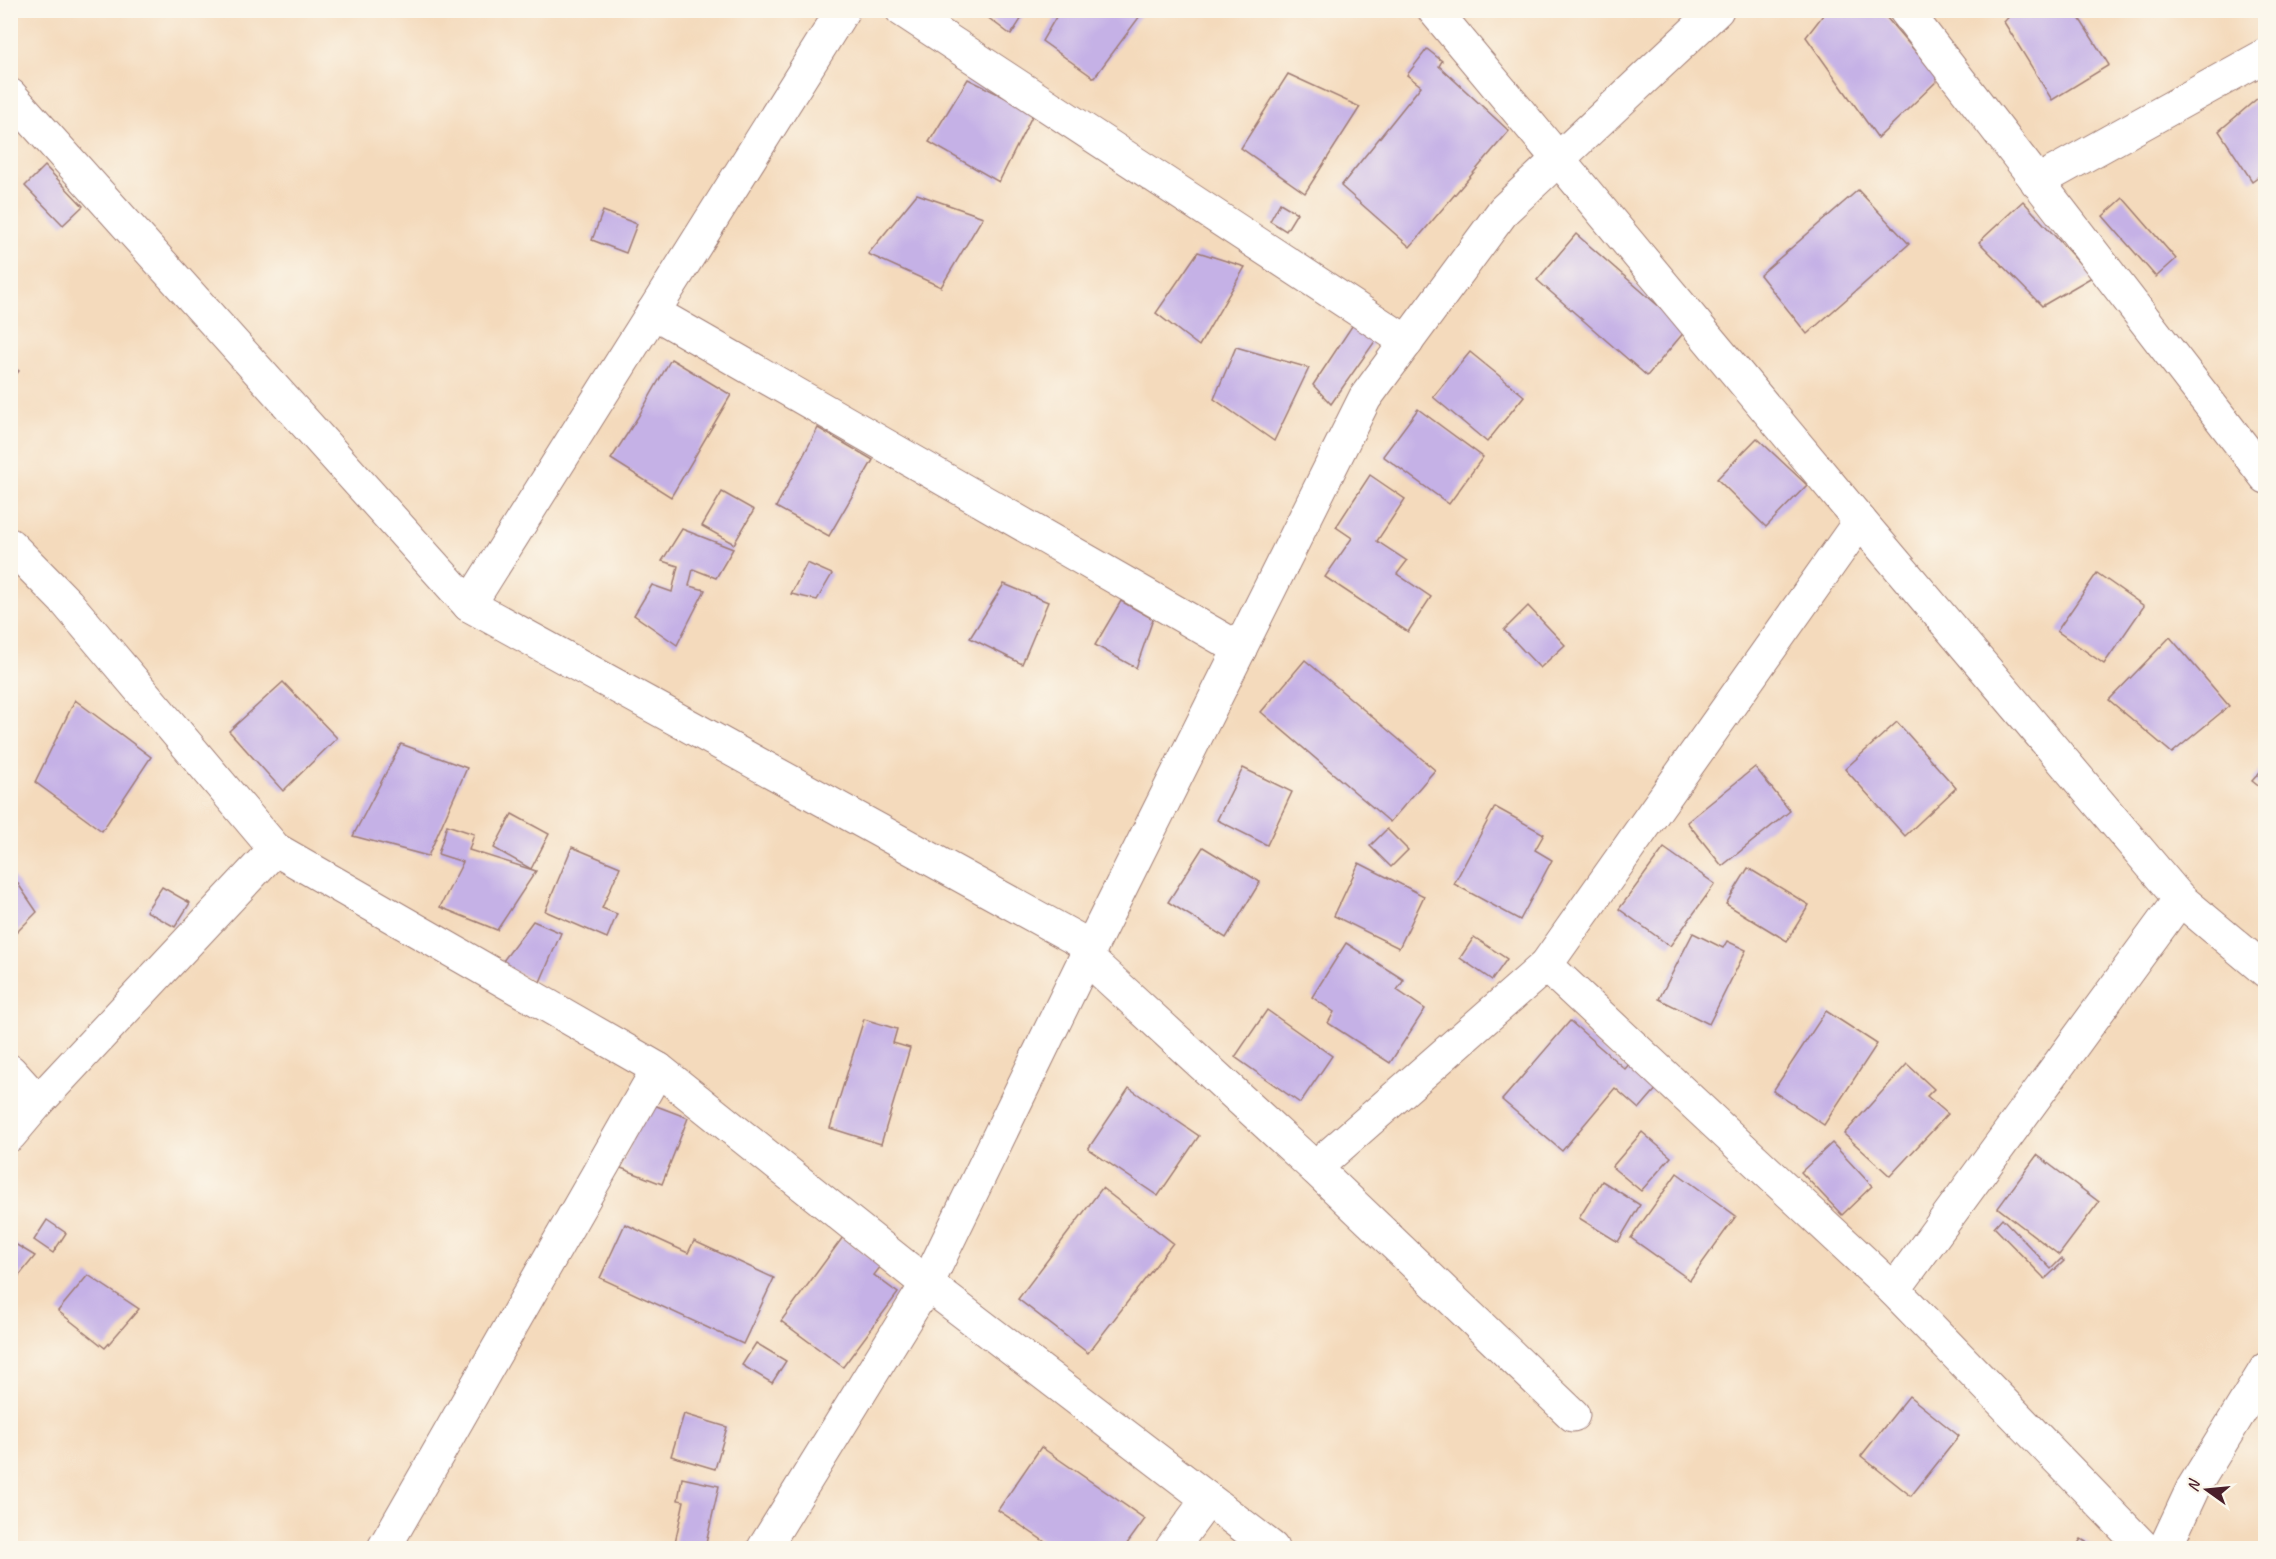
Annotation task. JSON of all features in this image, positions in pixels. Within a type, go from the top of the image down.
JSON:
[{"type":"street","points":[[469,604],[843,10]]},
{"type":"street","points":[[902,10],[1407,342]]},
{"type":"street","points":[[1434,10],[1860,521],[2180,899],[2265,971]]},
{"type":"street","points":[[764,1548],[927,1284],[1088,952],[1365,398],[1504,210],[1717,10]]},
{"type":"street","points":[[1905,10],[2265,477]]},
{"type":"street","points":[[2037,182],[2265,55]]},
{"type":"street","points":[[10,95],[469,604],[1088,952],[1573,1415]]},
{"type":"street","points":[[653,312],[1240,649]]},
{"type":"street","points":[[1315,1168],[1546,965],[1860,521]]},
{"type":"street","points":[[10,545],[67,603],[275,849],[658,1069],[927,1284],[1272,1548]]},
{"type":"street","points":[[10,1135],[38,1102],[275,849]]},
{"type":"street","points":[[1894,1290],[2180,899]]},
{"type":"street","points":[[1546,965],[1894,1290],[2144,1548]]},
{"type":"street","points":[[384,1548],[658,1069]]},
{"type":"street","points":[[10,1071],[38,1102]]},
{"type":"street","points":[[2165,1548],[2193,1488],[2265,1369]]},
{"type":"street","points":[[1172,1548],[1208,1499]]},
{"type":"building","points":[[978,10],[1027,10],[1011,35]]},
{"type":"building","points":[[1060,10],[1140,10],[1143,12],[1094,78],[1042,41]]},
{"type":"building","points":[[1827,10],[1880,10],[1939,79],[1878,138],[1806,37]]},
{"type":"building","points":[[2015,10],[2074,10],[2109,65],[2052,100],[2004,22]]},
{"type":"building","points":[[1427,49],[1442,61],[1439,66],[1509,131],[1410,247],[1341,186],[1421,86],[1407,75]]},
{"type":"building","points":[[1288,74],[1360,107],[1305,193],[1241,148]]},
{"type":"building","points":[[968,79],[1034,112],[999,182],[929,142]]},
{"type":"building","points":[[2259,97],[2266,105],[2266,171],[2252,181],[2219,131]]},
{"type":"building","points":[[45,166],[83,206],[63,225],[25,186]]},
{"type":"building","points":[[1858,190],[1909,244],[1807,334],[1760,275]]},
{"type":"building","points":[[917,194],[983,217],[941,287],[868,254]]},
{"type":"building","points":[[2123,198],[2176,259],[2156,277],[2103,216]]},
{"type":"building","points":[[2023,201],[2092,277],[2042,306],[1979,242]]},
{"type":"building","points":[[1280,203],[1297,213],[1286,231],[1270,221]]},
{"type":"building","points":[[603,211],[637,224],[626,253],[592,240]]},
{"type":"building","points":[[1576,234],[1686,330],[1647,376],[1537,280]]},
{"type":"building","points":[[1198,252],[1245,267],[1199,346],[1156,313]]},
{"type":"building","points":[[1356,320],[1378,337],[1331,404],[1313,385]]},
{"type":"building","points":[[1236,347],[1309,368],[1274,441],[1214,399]]},
{"type":"building","points":[[1470,352],[1524,396],[1487,442],[1433,397]]},
{"type":"building","points":[[671,359],[731,395],[671,497],[611,459]]},
{"type":"building","points":[[10,365],[19,371],[10,382]]},
{"type":"building","points":[[1418,409],[1483,457],[1449,504],[1383,456]]},
{"type":"building","points":[[818,428],[873,460],[829,536],[776,507]]},
{"type":"building","points":[[1757,438],[1807,485],[1766,527],[1717,479]]},
{"type":"building","points":[[1370,475],[1405,499],[1377,541],[1407,561],[1397,574],[1431,597],[1408,632],[1325,577],[1352,538],[1336,527]]},
{"type":"building","points":[[722,492],[754,510],[734,544],[702,526]]},
{"type":"building","points":[[682,529],[733,549],[716,578],[693,569],[689,586],[705,590],[677,645],[634,615],[652,585],[672,592],[678,566],[662,561]]},
{"type":"building","points":[[807,563],[832,574],[817,600],[791,594]]},
{"type":"building","points":[[2097,573],[2144,606],[2104,664],[2057,631]]},
{"type":"building","points":[[1004,584],[1048,602],[1022,664],[970,638]]},
{"type":"building","points":[[1121,601],[1153,619],[1136,668],[1095,645]]},
{"type":"building","points":[[1528,606],[1565,645],[1540,668],[1504,630]]},
{"type":"building","points":[[2170,637],[2229,706],[2172,753],[2109,700]]},
{"type":"building","points":[[1305,660],[1435,770],[1390,822],[1261,712]]},
{"type":"building","points":[[283,682],[337,738],[283,791],[229,731]]},
{"type":"building","points":[[75,700],[151,757],[102,831],[35,782]]},
{"type":"building","points":[[1897,722],[1956,788],[1905,836],[1845,769]]},
{"type":"building","points":[[401,744],[467,768],[428,856],[353,836]]},
{"type":"building","points":[[2266,765],[2266,792],[2252,781]]},
{"type":"building","points":[[1755,767],[1790,811],[1722,866],[1687,822]]},
{"type":"building","points":[[1243,768],[1292,792],[1267,845],[1217,820]]},
{"type":"building","points":[[1495,807],[1544,834],[1535,850],[1552,860],[1520,920],[1454,884]]},
{"type":"building","points":[[512,814],[549,834],[531,869],[494,848]]},
{"type":"building","points":[[447,825],[474,834],[469,850],[536,871],[497,930],[440,907],[463,862],[438,854]]},
{"type":"building","points":[[1387,829],[1408,850],[1391,867],[1370,846]]},
{"type":"building","points":[[572,847],[620,867],[602,908],[617,914],[607,938],[545,911]]},
{"type":"building","points":[[1203,847],[1260,882],[1226,938],[1168,902]]},
{"type":"building","points":[[1664,848],[1715,884],[1670,946],[1619,909]]},
{"type":"building","points":[[1359,863],[1424,896],[1399,948],[1334,916]]},
{"type":"building","points":[[1748,868],[1809,905],[1787,941],[1726,904]]},
{"type":"building","points":[[10,872],[37,912],[10,939]]},
{"type":"building","points":[[162,887],[190,903],[175,927],[146,911]]},
{"type":"building","points":[[533,921],[561,933],[540,982],[500,965]]},
{"type":"building","points":[[1693,933],[1723,948],[1727,941],[1746,950],[1709,1024],[1659,999]]},
{"type":"building","points":[[1474,937],[1507,959],[1492,980],[1460,958]]},
{"type":"building","points":[[1346,943],[1404,980],[1397,990],[1425,1009],[1390,1063],[1328,1023],[1334,1012],[1312,997]]},
{"type":"building","points":[[1267,1010],[1332,1056],[1300,1103],[1235,1057]]},
{"type":"building","points":[[1826,1011],[1877,1044],[1824,1125],[1773,1091]]},
{"type":"building","points":[[864,1019],[897,1029],[893,1043],[910,1048],[881,1144],[830,1128]]},
{"type":"building","points":[[1570,1021],[1625,1069],[1637,1055],[1665,1079],[1639,1109],[1615,1088],[1562,1151],[1502,1100]]},
{"type":"building","points":[[1907,1064],[1934,1089],[1927,1096],[1948,1114],[1890,1176],[1844,1134]]},
{"type":"building","points":[[1129,1088],[1199,1136],[1158,1196],[1088,1149]]},
{"type":"building","points":[[646,1102],[688,1118],[662,1184],[621,1168]]},
{"type":"building","points":[[1642,1132],[1671,1157],[1641,1191],[1612,1167]]},
{"type":"building","points":[[1832,1143],[1872,1186],[1842,1215],[1801,1172]]},
{"type":"building","points":[[2037,1155],[2099,1202],[2059,1255],[1998,1208]]},
{"type":"building","points":[[1677,1173],[1736,1216],[1690,1280],[1631,1238]]},
{"type":"building","points":[[1602,1181],[1640,1205],[1618,1242],[1579,1218]]},
{"type":"building","points":[[1102,1188],[1173,1243],[1088,1353],[1018,1299]]},
{"type":"building","points":[[2002,1218],[2051,1269],[2061,1259],[2064,1261],[2045,1279],[1994,1227]]},
{"type":"building","points":[[47,1220],[66,1233],[53,1253],[34,1240]]},
{"type":"building","points":[[625,1224],[688,1253],[694,1241],[774,1278],[743,1344],[600,1278]]},
{"type":"building","points":[[843,1237],[881,1266],[874,1275],[898,1293],[843,1367],[781,1321]]},
{"type":"building","points":[[10,1241],[35,1256],[10,1287]]},
{"type":"building","points":[[88,1275],[139,1309],[105,1348],[58,1311]]},
{"type":"building","points":[[756,1343],[786,1361],[772,1383],[742,1365]]},
{"type":"building","points":[[1909,1396],[1959,1436],[1911,1496],[1861,1456]]},
{"type":"building","points":[[684,1414],[727,1427],[715,1469],[671,1456]]},
{"type":"building","points":[[1041,1447],[1145,1519],[1124,1548],[1054,1548],[998,1510]]},
{"type":"building","points":[[682,1478],[719,1486],[705,1548],[674,1547],[684,1501],[678,1500]]},
{"type":"building","points":[[2081,1539],[2096,1548],[2075,1548]]}]
